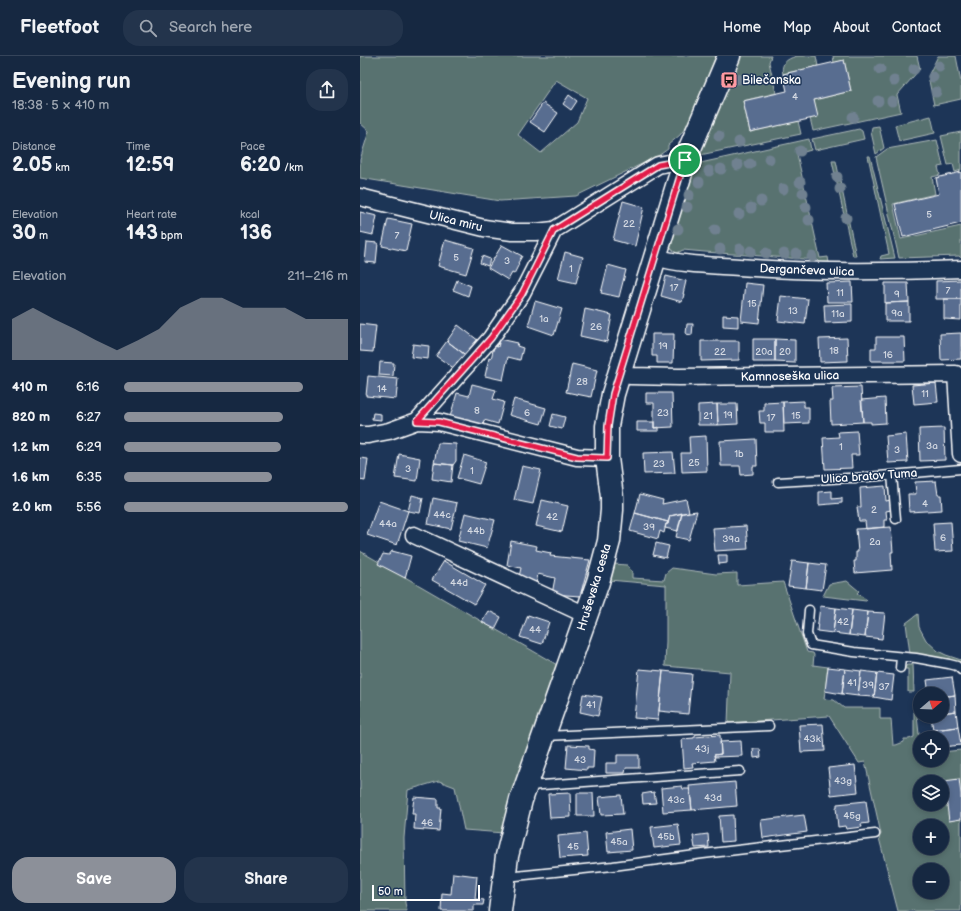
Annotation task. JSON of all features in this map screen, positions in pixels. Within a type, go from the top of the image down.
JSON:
[{"type":"street","name":"Hruševska cesta","points":[[500,911],[510,840],[520,800],[598,582],[609,541],[612,497],[607,458],[607,432],[610,408],[618,374],[685,160],[729,56]]},
{"type":"street","name":"Ulica miru","points":[[360,197],[484,228],[512,232],[554,230],[658,165],[685,160]]},
{"type":"street","points":[[417,421],[491,338],[522,294],[554,230]]},
{"type":"street","name":"Dergančeva ulica","points":[[655,257],[684,263],[772,270],[901,272],[961,269]]},
{"type":"street","points":[[959,373],[961,454]]},
{"type":"street","name":"Kamnoseška ulica","points":[[618,374],[631,376],[678,377],[959,373]]},
{"type":"street","points":[[360,435],[389,431],[417,421],[439,422],[577,457],[607,458]]},
{"type":"street","points":[[414,536],[586,615]]},
{"type":"lane","name":"Ulica bratov Tuma","points":[[778,482],[855,478],[961,469]]},
{"type":"lane","points":[[892,475],[896,520]]},
{"type":"lane","points":[[809,610],[807,634],[812,646],[916,658],[957,666],[961,670]]},
{"type":"lane","points":[[900,668],[901,657]]},
{"type":"lane","points":[[542,736],[770,726]]},
{"type":"lane","points":[[525,786],[740,771]]},
{"type":"lane","points":[[504,878],[875,834]]},
{"type":"green space","points":[[360,56],[716,56],[688,124],[680,135],[668,145],[668,149],[658,156],[576,196],[500,201],[360,178],[360,160],[369,131],[360,123]],"holes":[[[556,80],[587,98],[577,122],[541,153],[518,135]]]},
{"type":"green space","points":[[740,56],[771,56],[769,62],[776,93],[743,101],[750,132],[798,121],[801,134],[700,155],[722,100]]},
{"type":"green space","points":[[798,56],[816,56],[818,66],[783,74],[782,70],[784,64],[791,58]]},
{"type":"green space","points":[[833,56],[917,56],[920,69],[897,95],[901,112],[813,131],[810,118],[814,100],[851,91],[844,60],[834,63]]},
{"type":"green space","points":[[938,56],[956,56],[961,82],[961,99],[934,105],[928,76]]},
{"type":"green space","points":[[931,116],[935,133],[899,141],[895,125]]},
{"type":"green space","points":[[879,126],[884,148],[876,154],[871,132],[872,127]]},
{"type":"green space","points":[[859,129],[862,131],[864,139],[815,150],[812,139]]},
{"type":"green space","points":[[961,132],[961,170],[955,172],[953,164],[948,165],[941,136]]},
{"type":"green space","points":[[809,139],[811,150],[797,154],[820,258],[828,257],[829,263],[821,264],[817,260],[683,250],[677,253],[671,248],[669,244],[696,164]]},
{"type":"green space","points":[[937,140],[943,166],[938,167],[940,175],[932,177],[935,194],[893,204],[901,239],[961,226],[961,258],[959,256],[899,258],[876,157],[887,149]]},
{"type":"green space","points":[[868,156],[870,156],[895,258],[880,259],[881,256],[889,254]]},
{"type":"green space","points":[[832,161],[836,161],[856,256],[853,256]]},
{"type":"green space","points":[[360,551],[559,666],[504,833],[464,830],[455,787],[439,781],[408,790],[404,838],[405,903],[407,911],[360,911]]},
{"type":"green space","points":[[614,564],[627,565],[632,572],[632,578],[664,580],[666,573],[672,568],[716,574],[737,573],[737,585],[783,582],[807,652],[813,653],[814,655],[813,665],[828,667],[824,699],[834,700],[844,708],[880,708],[880,719],[891,719],[893,745],[904,742],[904,739],[913,737],[913,767],[949,767],[949,751],[961,750],[961,911],[898,911],[879,838],[881,834],[865,762],[859,763],[829,716],[728,723],[730,672],[665,666],[666,585],[609,580]]},
{"type":"green space","points":[[847,581],[859,591],[857,593],[867,600],[866,601],[823,596],[829,584]]},
{"type":"green space","points":[[918,614],[919,627],[926,640],[938,651],[961,660],[961,664],[952,660],[910,654],[906,623]]},
{"type":"green space","points":[[913,664],[914,687],[913,692],[908,692],[908,669],[904,669],[907,665]]},
{"type":"green space","points":[[914,723],[918,723],[919,731],[914,731]]},
{"type":"building","points":[[844,60],[851,91],[814,100],[818,117],[750,132],[743,101],[787,91],[783,74]]},
{"type":"building","points":[[569,95],[577,101],[571,110],[563,104]]},
{"type":"building","points":[[543,103],[558,113],[545,132],[530,122]]},
{"type":"building","points":[[961,172],[961,223],[903,237],[895,204],[939,194],[936,178]]},
{"type":"building","points":[[623,201],[644,207],[635,246],[613,240]]},
{"type":"building","points":[[360,212],[377,216],[373,235],[360,232]]},
{"type":"building","points":[[388,219],[412,224],[406,251],[382,246]]},
{"type":"building","points":[[445,240],[474,248],[466,274],[438,266]]},
{"type":"building","points":[[367,242],[378,243],[376,263],[365,262]]},
{"type":"building","points":[[502,245],[522,256],[514,274],[512,273],[508,280],[488,268]]},
{"type":"building","points":[[565,252],[583,257],[576,283],[558,279]]},
{"type":"building","points":[[482,256],[490,259],[488,266],[480,263]]},
{"type":"building","points":[[608,265],[626,270],[619,297],[601,293]]},
{"type":"building","points":[[666,276],[686,281],[682,302],[661,296]]},
{"type":"building","points":[[457,280],[471,286],[468,296],[453,290]]},
{"type":"building","points":[[961,280],[961,299],[936,299],[936,281]]},
{"type":"building","points":[[852,282],[853,302],[827,302],[826,283]]},
{"type":"building","points":[[745,283],[763,285],[759,323],[741,321]]},
{"type":"building","points":[[885,283],[908,283],[909,302],[885,303]]},
{"type":"building","points":[[781,296],[808,299],[805,324],[778,321]]},
{"type":"building","points":[[944,299],[961,299],[961,320],[944,319]]},
{"type":"building","points":[[535,301],[562,309],[554,335],[528,326]]},
{"type":"building","points":[[909,302],[909,321],[885,321],[885,303]]},
{"type":"building","points":[[852,304],[852,322],[825,323],[824,305]]},
{"type":"building","points":[[585,309],[612,315],[607,342],[580,336]]},
{"type":"building","points":[[723,315],[738,316],[738,327],[723,326]]},
{"type":"building","points":[[360,324],[376,326],[373,352],[360,351]]},
{"type":"building","points":[[687,324],[693,324],[692,335],[686,334]]},
{"type":"building","points":[[458,325],[479,341],[468,357],[447,341]]},
{"type":"building","points":[[961,333],[961,359],[941,360],[940,334]]},
{"type":"building","points":[[652,334],[674,334],[673,363],[657,363],[657,356],[652,356]]},
{"type":"building","points":[[876,337],[904,337],[905,361],[871,361],[871,348],[876,348]]},
{"type":"building","points":[[847,338],[848,361],[820,362],[819,339]]},
{"type":"building","points":[[500,339],[518,343],[517,346],[523,348],[520,360],[508,357],[503,380],[485,376],[489,358],[491,359],[494,346],[498,347]]},
{"type":"building","points":[[753,339],[775,339],[775,362],[753,362]]},
{"type":"building","points":[[775,339],[795,340],[795,363],[775,362]]},
{"type":"building","points":[[447,341],[468,357],[458,371],[436,356]]},
{"type":"building","points":[[701,341],[739,341],[739,360],[701,361]]},
{"type":"building","points":[[413,344],[429,346],[428,359],[411,357]]},
{"type":"building","points":[[380,362],[394,363],[393,376],[379,375]]},
{"type":"building","points":[[572,364],[597,370],[591,397],[566,392]]},
{"type":"building","points":[[368,376],[398,379],[396,399],[366,396]]},
{"type":"building","points":[[936,383],[938,402],[914,404],[912,385]]},
{"type":"building","points":[[472,384],[496,390],[493,399],[504,402],[498,424],[484,420],[483,426],[450,417],[457,393],[469,396]]},
{"type":"building","points":[[861,387],[863,422],[831,424],[830,401],[833,401],[832,388]]},
{"type":"building","points":[[646,393],[672,393],[673,427],[654,428],[654,403],[646,403]]},
{"type":"building","points":[[885,398],[886,423],[871,424],[871,422],[863,422],[861,400]]},
{"type":"building","points":[[514,399],[546,408],[541,424],[509,415]]},
{"type":"building","points":[[804,401],[804,407],[809,407],[809,423],[784,424],[783,402]]},
{"type":"building","points":[[783,402],[784,432],[765,432],[765,423],[760,423],[759,411],[764,411],[764,403]]},
{"type":"building","points":[[717,404],[718,425],[698,425],[698,405]]},
{"type":"building","points":[[717,404],[737,404],[738,424],[718,425]]},
{"type":"building","points":[[373,413],[381,414],[381,420],[372,419]]},
{"type":"building","points":[[553,414],[565,417],[562,429],[550,426]]},
{"type":"building","points":[[637,422],[654,422],[654,428],[659,427],[659,431],[637,431]]},
{"type":"building","points":[[944,428],[945,460],[920,461],[919,429]]},
{"type":"building","points":[[857,431],[859,455],[851,455],[852,468],[825,469],[823,438],[839,437],[838,432]]},
{"type":"building","points":[[906,434],[908,462],[888,463],[886,436]]},
{"type":"building","points":[[706,436],[707,471],[682,472],[681,453],[690,453],[689,437]]},
{"type":"building","points":[[756,439],[757,466],[753,466],[753,474],[741,475],[740,466],[721,466],[720,441]]},
{"type":"building","points":[[438,443],[456,444],[456,461],[453,465],[434,463]]},
{"type":"building","points":[[673,452],[675,473],[644,474],[643,453]]},
{"type":"building","points":[[399,454],[420,458],[417,481],[395,478]]},
{"type":"building","points":[[464,455],[486,462],[479,484],[457,478]]},
{"type":"building","points":[[360,458],[368,459],[365,481],[360,480]]},
{"type":"building","points":[[434,463],[453,465],[451,482],[432,479]]},
{"type":"building","points":[[522,466],[541,470],[533,504],[514,500]]},
{"type":"building","points":[[936,481],[938,495],[941,495],[942,510],[909,512],[908,494],[916,494],[915,482]]},
{"type":"building","points":[[885,486],[886,501],[890,500],[891,510],[886,511],[887,520],[884,520],[884,527],[866,529],[865,521],[859,521],[857,507],[861,507],[860,488]]},
{"type":"building","points":[[832,491],[832,499],[842,498],[842,503],[819,505],[819,492]]},
{"type":"building","points":[[640,494],[663,500],[662,504],[686,499],[689,512],[670,516],[668,522],[635,513]]},
{"type":"building","points":[[412,495],[423,498],[420,513],[408,511]]},
{"type":"building","points":[[433,498],[457,503],[451,529],[428,524]]},
{"type":"building","points":[[542,500],[568,506],[562,532],[536,526]]},
{"type":"building","points":[[379,501],[408,511],[397,545],[367,535]]},
{"type":"building","points":[[697,511],[689,540],[676,537],[682,513]]},
{"type":"building","points":[[465,513],[495,520],[487,548],[458,541]]},
{"type":"building","points":[[635,513],[668,522],[664,533],[660,531],[658,539],[630,531]]},
{"type":"building","points":[[682,513],[678,531],[665,528],[666,524],[668,524],[670,516]]},
{"type":"building","points":[[951,522],[953,551],[935,552],[933,523]]},
{"type":"building","points":[[746,526],[748,549],[715,551],[713,528]]},
{"type":"building","points":[[891,527],[893,552],[891,552],[892,570],[855,573],[854,561],[856,561],[856,552],[858,552],[856,529]]},
{"type":"building","points":[[511,541],[537,546],[536,550],[551,553],[550,556],[590,560],[580,596],[552,594],[555,578],[538,574],[536,584],[518,581],[521,568],[507,565]]},
{"type":"building","points":[[656,543],[669,546],[666,558],[653,555]]},
{"type":"building","points":[[392,551],[411,556],[405,578],[378,564],[383,554],[389,555]]},
{"type":"building","points":[[718,555],[727,555],[727,563],[719,564]]},
{"type":"building","points":[[444,561],[485,585],[474,604],[432,580]]},
{"type":"building","points":[[792,561],[809,563],[806,588],[788,586]]},
{"type":"building","points":[[809,563],[826,565],[822,590],[806,588]]},
{"type":"building","points":[[820,606],[836,608],[833,633],[817,631]]},
{"type":"building","points":[[836,608],[852,610],[849,635],[833,633]]},
{"type":"building","points":[[852,610],[868,612],[865,637],[849,635]]},
{"type":"building","points":[[489,611],[501,617],[495,629],[482,622]]},
{"type":"building","points":[[868,612],[885,613],[882,639],[865,637]]},
{"type":"building","points":[[528,615],[549,622],[542,644],[520,637]]},
{"type":"building","points":[[828,667],[845,669],[842,694],[825,691]]},
{"type":"building","points":[[639,669],[663,671],[658,720],[634,718]]},
{"type":"building","points":[[845,669],[861,671],[858,696],[842,694]]},
{"type":"building","points":[[663,671],[692,674],[688,714],[659,711]]},
{"type":"building","points":[[861,671],[877,673],[874,697],[858,696]]},
{"type":"building","points":[[877,673],[894,675],[891,700],[874,697]]},
{"type":"building","points":[[952,677],[955,695],[949,696],[949,687],[928,687],[927,680]]},
{"type":"building","points":[[583,694],[602,697],[598,716],[580,712]]},
{"type":"building","points":[[955,695],[956,711],[949,712],[949,696]]},
{"type":"building","points":[[956,711],[958,727],[933,730],[932,723],[949,723],[949,712]]},
{"type":"building","points":[[823,724],[825,751],[801,752],[799,725]]},
{"type":"building","points":[[958,727],[961,745],[949,746],[949,731],[933,730]]},
{"type":"building","points":[[720,735],[721,754],[714,755],[715,761],[692,763],[693,767],[684,768],[682,739]]},
{"type":"building","points":[[741,741],[742,756],[715,757],[714,755],[721,754],[720,742]]},
{"type":"building","points":[[568,745],[589,746],[589,749],[594,750],[593,768],[587,768],[587,770],[566,768]]},
{"type":"building","points":[[753,749],[760,749],[761,757],[754,758]]},
{"type":"building","points":[[617,755],[639,755],[639,768],[626,768],[625,773],[606,773],[606,763],[617,763]]},
{"type":"building","points":[[855,765],[858,792],[831,795],[828,768]]},
{"type":"building","points":[[959,779],[961,794],[961,819],[949,821],[948,811],[949,811],[949,780]]},
{"type":"building","points":[[735,782],[737,806],[692,810],[689,786]]},
{"type":"building","points":[[682,786],[683,789],[690,789],[692,810],[663,812],[661,788]]},
{"type":"building","points":[[654,792],[656,803],[643,804],[642,794]]},
{"type":"building","points":[[570,793],[571,817],[550,818],[548,794]]},
{"type":"building","points":[[577,793],[593,793],[594,816],[577,816]]},
{"type":"building","points":[[621,795],[623,814],[601,815],[599,797]]},
{"type":"building","points":[[414,797],[438,799],[438,808],[441,808],[439,831],[414,829],[415,814],[412,814]]},
{"type":"building","points":[[866,801],[869,823],[861,824],[862,827],[846,829],[845,826],[838,827],[837,804]]},
{"type":"building","points":[[733,815],[734,841],[721,842],[719,816]]},
{"type":"building","points":[[804,815],[807,832],[763,838],[761,820]]},
{"type":"building","points":[[678,824],[681,845],[654,848],[651,827]]},
{"type":"building","points":[[630,829],[632,850],[608,852],[606,832]]},
{"type":"building","points":[[586,833],[588,856],[560,858],[558,836]]},
{"type":"building","points":[[708,834],[709,847],[695,848],[693,836]]},
{"type":"building","points":[[453,873],[477,876],[475,899],[484,900],[483,905],[474,905],[474,911],[441,911],[442,893],[451,894]]},
{"type":"place","name":"Bilečanska","points":[[729,80]]},
{"type":"route","points":[[685,160],[613,394],[608,426],[607,458],[577,457],[439,422],[417,421],[491,338],[522,294],[554,230],[658,165],[685,160]]}]
